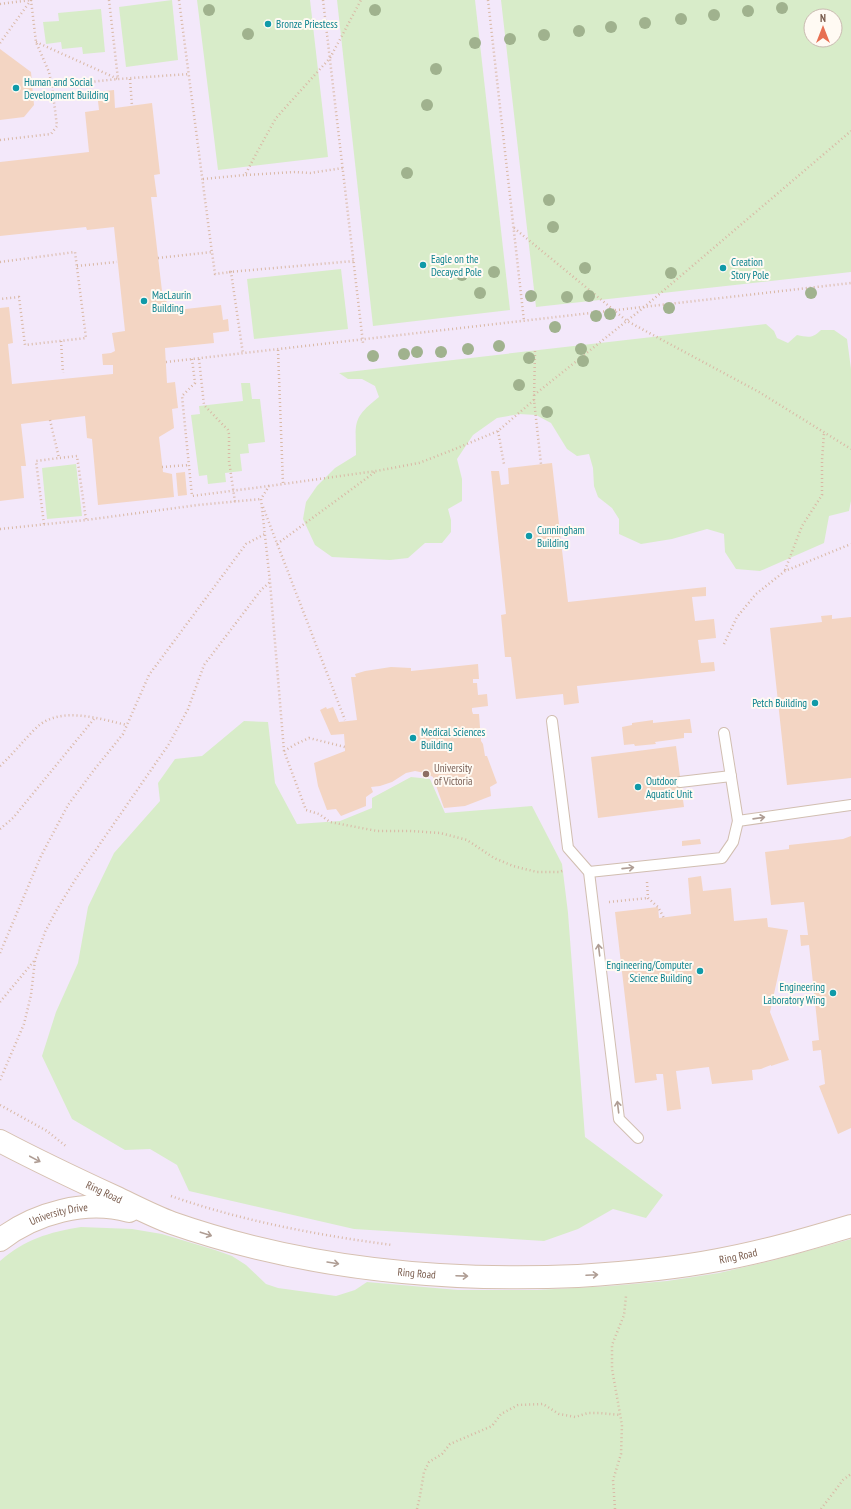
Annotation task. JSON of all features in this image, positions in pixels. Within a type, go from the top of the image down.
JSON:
[{"type":"street","name":"Ring Road","points":[[0,1141],[51,1168],[169,1222],[209,1235],[289,1255],[332,1264],[388,1270],[459,1276],[532,1278],[631,1273],[718,1260],[797,1242],[851,1226]]},
{"type":"street","name":"University Drive","points":[[0,1240],[22,1226],[42,1217],[62,1211],[82,1208],[103,1207],[124,1209],[169,1222]]},
{"type":"lane","points":[[552,721],[568,848],[589,872],[620,1119],[638,1138]]},
{"type":"lane","points":[[589,872],[722,858],[733,842],[738,821],[724,733]]},
{"type":"lane","points":[[680,782],[731,776]]},
{"type":"lane","points":[[738,821],[851,805]]},
{"type":"path","points":[[0,4],[32,0]]},
{"type":"path","points":[[0,140],[51,134],[57,126],[49,72],[36,42],[32,0]]},
{"type":"path","points":[[0,43],[32,0]]},
{"type":"path","points":[[109,0],[118,79]]},
{"type":"path","points":[[179,0],[215,274],[354,261]]},
{"type":"path","points":[[323,0],[363,342]]},
{"type":"path","points":[[245,175],[276,118],[330,58],[361,0]]},
{"type":"path","points":[[488,0],[524,321]]},
{"type":"path","points":[[36,42],[118,79]]},
{"type":"path","points":[[52,86],[118,79],[189,74]]},
{"type":"path","points":[[130,79],[132,106]]},
{"type":"path","points":[[534,395],[643,308],[851,131]]},
{"type":"path","points":[[203,179],[296,172],[310,173],[343,168]]},
{"type":"path","points":[[514,228],[627,320],[759,392],[851,449]]},
{"type":"path","points":[[0,262],[75,252],[86,338],[25,345],[19,297],[0,299]]},
{"type":"path","points":[[158,258],[212,252]]},
{"type":"path","points":[[77,266],[117,262]]},
{"type":"path","points":[[231,272],[242,354]]},
{"type":"path","points":[[166,362],[363,342],[524,321],[851,283]]},
{"type":"path","points":[[61,341],[63,373]]},
{"type":"path","points":[[278,350],[284,484]]},
{"type":"path","points":[[535,351],[534,400],[541,464]]},
{"type":"path","points":[[192,359],[195,383],[182,396],[192,496],[376,472],[419,463],[455,450],[498,431],[534,400]]},
{"type":"path","points":[[199,359],[204,405],[228,430],[229,461],[235,502]]},
{"type":"path","points":[[50,420],[59,458]]},
{"type":"path","points":[[498,431],[504,464]]},
{"type":"path","points":[[785,570],[802,526],[822,495],[824,433]]},
{"type":"path","points":[[44,524],[36,461],[77,456],[86,520]]},
{"type":"path","points":[[162,467],[189,465]]},
{"type":"path","points":[[277,544],[376,472]]},
{"type":"path","points":[[269,486],[261,499],[262,503],[345,720]]},
{"type":"path","points":[[0,529],[261,499]]},
{"type":"path","points":[[262,503],[284,751],[306,810],[319,814],[330,822],[377,831],[410,831],[446,835],[466,840],[494,858],[513,866],[537,872],[559,872],[580,863]]},
{"type":"path","points":[[0,953],[41,856],[68,805],[94,770],[124,734],[149,675],[246,544],[265,534]]},
{"type":"path","points":[[724,644],[737,617],[756,594],[785,570],[851,544]]},
{"type":"path","points":[[0,1080],[24,1024],[31,995],[34,960],[45,932],[72,885],[182,723],[204,665],[261,590],[270,582]]},
{"type":"path","points":[[0,766],[16,752],[37,727],[52,718],[76,715],[127,726]]},
{"type":"path","points":[[0,829],[13,818],[94,719]]},
{"type":"path","points":[[284,751],[309,738],[345,747]]},
{"type":"path","points":[[647,883],[648,898],[658,907],[664,918]]},
{"type":"path","points":[[593,903],[648,898]]},
{"type":"path","points":[[0,1002],[34,960]]},
{"type":"path","points":[[0,1105],[47,1131],[68,1148]]},
{"type":"path","points":[[170,1195],[235,1215],[279,1226],[335,1237],[394,1246]]},
{"type":"path","points":[[615,1509],[613,1480],[621,1454],[622,1425],[612,1369],[612,1345],[624,1315],[626,1291],[631,1273]]},
{"type":"path","points":[[417,1509],[424,1472],[429,1462],[442,1454],[450,1444],[492,1426],[501,1414],[518,1405],[543,1404],[559,1414],[575,1417],[588,1413],[620,1415]]},
{"type":"path","points":[[821,1509],[842,1480],[851,1474]]},
{"type":"shaded area","name":"University of Victoria","points":[[0,0],[851,0],[851,1509],[0,1509]]},
{"type":"green space","points":[[172,0],[178,60],[126,67],[119,7]]},
{"type":"green space","points":[[197,0],[310,0],[328,157],[218,170]]},
{"type":"green space","points":[[337,0],[475,0],[510,310],[373,326]]},
{"type":"green space","points":[[501,0],[851,0],[851,272],[536,307]]},
{"type":"green space","points":[[101,9],[105,52],[83,54],[82,47],[62,49],[61,42],[46,44],[43,22],[59,21],[58,13]]},
{"type":"green space","points":[[341,269],[348,329],[254,339],[247,279]]},
{"type":"green space","points":[[766,324],[774,331],[777,338],[788,343],[797,335],[810,337],[821,330],[834,330],[847,339],[851,369],[851,501],[849,511],[829,516],[824,543],[760,571],[736,569],[725,552],[724,534],[707,529],[672,539],[641,544],[619,534],[619,519],[612,508],[598,497],[594,486],[593,468],[589,454],[577,456],[567,449],[551,423],[536,415],[519,414],[497,418],[473,435],[457,459],[462,479],[462,501],[448,509],[451,520],[451,532],[442,543],[425,543],[408,558],[390,560],[332,557],[315,545],[303,519],[306,502],[317,486],[335,468],[356,455],[357,422],[359,417],[370,404],[379,397],[375,386],[362,379],[348,379],[339,373]]},
{"type":"green space","points":[[241,383],[250,383],[252,399],[260,399],[265,442],[248,444],[249,453],[240,454],[242,471],[225,473],[226,482],[208,484],[207,475],[199,476],[191,415],[200,414],[199,406],[243,401]]},
{"type":"green space","points":[[76,464],[82,516],[47,519],[42,468]]},
{"type":"green space","points":[[244,721],[268,722],[275,783],[297,824],[340,821],[372,808],[372,798],[411,777],[430,779],[445,813],[532,806],[562,864],[568,913],[585,1137],[663,1195],[646,1218],[613,1209],[578,1229],[544,1241],[354,1229],[189,1191],[177,1165],[150,1149],[125,1150],[72,1119],[42,1056],[56,1012],[78,963],[88,907],[114,853],[160,801],[158,783],[175,759],[202,756]]},
{"type":"green space","points":[[81,1227],[132,1229],[162,1234],[232,1256],[246,1265],[266,1284],[278,1288],[336,1296],[355,1290],[367,1282],[458,1290],[537,1290],[667,1281],[719,1273],[771,1261],[851,1239],[851,1509],[0,1509],[0,1261],[28,1242],[58,1231]]},
{"type":"building","name":"Human and Social Development Building","points":[[0,49],[31,72],[34,105],[24,117],[0,120]]},
{"type":"building","name":"MacLaurin Building","points":[[114,90],[115,108],[152,103],[160,174],[154,175],[157,197],[151,197],[162,291],[166,297],[168,311],[221,305],[223,320],[228,319],[229,331],[213,333],[214,343],[165,348],[167,383],[175,382],[178,408],[172,409],[174,428],[159,437],[163,472],[172,474],[174,497],[98,505],[92,439],[87,438],[85,416],[21,424],[26,466],[21,466],[24,498],[0,501],[0,308],[9,307],[13,343],[8,344],[12,384],[113,374],[113,365],[103,365],[102,354],[115,351],[112,333],[125,331],[114,227],[87,230],[86,227],[0,236],[0,162],[89,152],[85,112],[99,110],[97,92]]},
{"type":"building","name":"Cunningham Building","points":[[552,463],[568,602],[706,587],[706,596],[692,597],[695,621],[714,619],[716,638],[698,640],[701,663],[714,662],[715,671],[577,686],[579,703],[564,705],[563,694],[516,699],[511,657],[505,657],[501,615],[506,614],[491,471],[499,471],[501,485],[509,484],[508,468]]},
{"type":"building","points":[[185,472],[187,495],[178,496],[176,473]]},
{"type":"building","name":"Petch Building","points":[[832,615],[832,619],[851,617],[851,778],[787,785],[770,628],[822,622],[821,616]]},
{"type":"building","name":"Medical Sciences Building","points":[[478,664],[479,679],[473,679],[473,683],[477,683],[478,695],[487,694],[488,706],[472,708],[472,711],[473,714],[479,714],[481,741],[485,756],[487,756],[497,783],[490,787],[491,796],[465,806],[444,808],[433,777],[425,773],[415,771],[406,773],[392,782],[371,787],[373,792],[366,797],[366,806],[341,816],[336,809],[327,810],[318,786],[314,763],[345,751],[345,747],[344,734],[331,735],[320,710],[326,707],[327,709],[333,707],[339,722],[357,720],[351,677],[356,677],[355,674],[365,671],[391,667],[411,668],[411,671]]},
{"type":"building","points":[[690,719],[692,733],[684,733],[684,738],[655,742],[656,744],[635,746],[634,744],[624,745],[622,727],[632,725],[632,723],[653,720],[653,723]]},
{"type":"building","name":"Outdoor Aquatic Unit","points":[[676,746],[684,807],[598,818],[591,757]]},
{"type":"building","name":"Engineering Laboratory Wing","points":[[851,836],[851,1128],[838,1134],[819,1086],[825,1084],[821,1050],[813,1051],[812,1041],[819,1040],[809,945],[801,946],[800,935],[808,935],[804,902],[771,905],[765,852],[789,849],[789,845],[843,839]]},
{"type":"building","points":[[700,839],[701,844],[682,846],[682,841]]},
{"type":"building","name":"Engineering/Computer Science Building","points":[[701,876],[703,891],[731,888],[734,921],[767,918],[768,927],[788,930],[770,1012],[789,1060],[761,1069],[752,1070],[753,1080],[712,1084],[709,1067],[676,1071],[681,1109],[667,1111],[663,1074],[656,1074],[657,1080],[635,1083],[615,912],[658,907],[659,918],[691,914],[688,878]]},
{"type":"place","name":"Bronze Priestess","points":[[268,24]]},
{"type":"place","name":"Human and Social Development Building","points":[[16,88]]},
{"type":"place","name":"Eagle on the Decayed Pole","points":[[423,265]]},
{"type":"place","name":"Creation Story Pole","points":[[723,268]]},
{"type":"place","name":"MacLaurin Building","points":[[144,301]]},
{"type":"place","name":"Cunningham Building","points":[[529,536]]},
{"type":"place","name":"Petch Building","points":[[815,703]]},
{"type":"place","name":"Medical Sciences Building","points":[[413,738]]},
{"type":"place","name":"University of Victoria","points":[[426,774]]},
{"type":"place","name":"Outdoor Aquatic Unit","points":[[638,787]]},
{"type":"place","name":"Engineering/Computer Science Building","points":[[700,971]]},
{"type":"place","name":"Engineering Laboratory Wing","points":[[833,993]]}]
